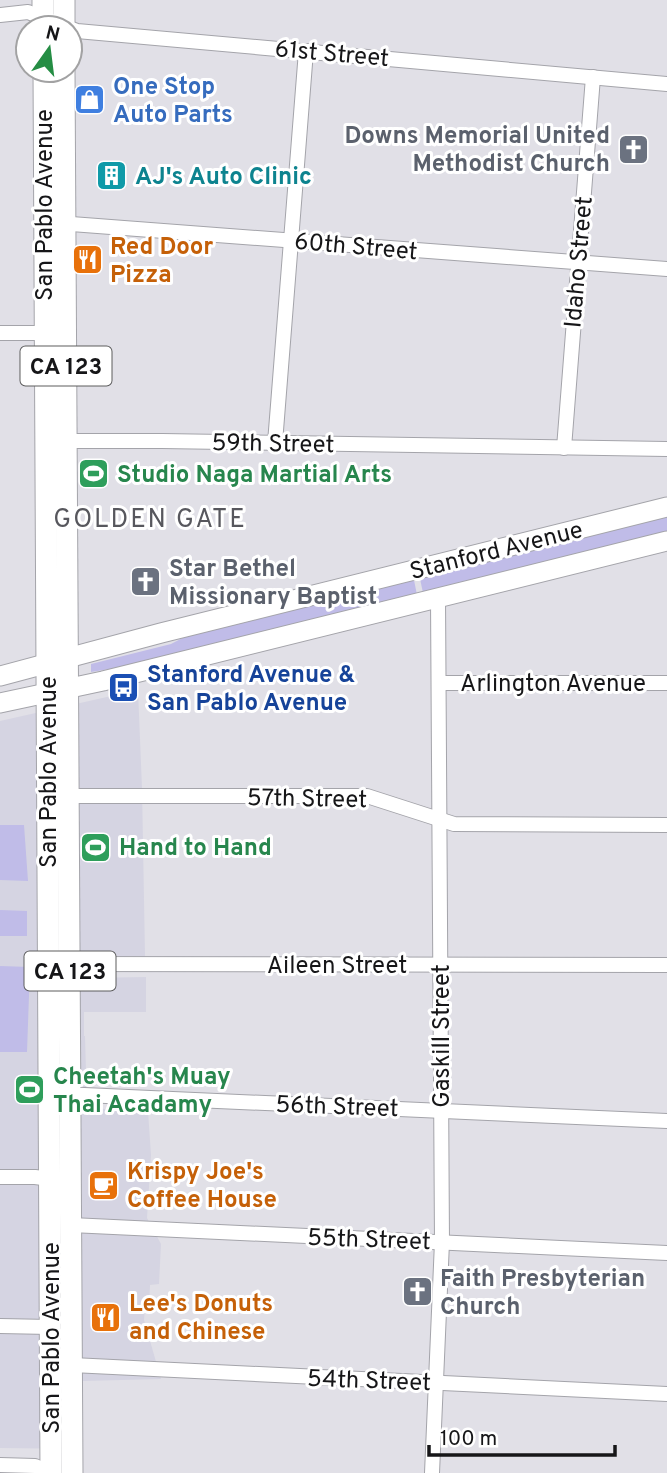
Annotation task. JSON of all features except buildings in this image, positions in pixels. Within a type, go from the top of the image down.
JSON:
[{"type":"main road","name":"San Pablo Avenue","points":[[45,84],[55,223],[57,441],[68,657],[58,690],[60,1180],[50,1326],[51,1473]]},
{"type":"main road","name":"San Pablo Avenue","points":[[60,964],[68,796],[58,690],[48,664],[57,441],[45,333],[63,84]]},
{"type":"main road","name":"Stanford Avenue","points":[[0,676],[667,507]]},
{"type":"main road","name":"Stanford Avenue","points":[[0,703],[667,541]]},
{"type":"main road","name":"San Pablo Avenue","points":[[60,1180],[71,1225],[72,1473]]},
{"type":"street","name":"61st Street","points":[[0,15],[28,12],[34,14]]},
{"type":"street","name":"61st Street","points":[[84,32],[667,84]]},
{"type":"street","points":[[275,443],[306,51]]},
{"type":"street","name":"Idaho Street","points":[[564,448],[593,77]]},
{"type":"street","name":"60th Street","points":[[55,223],[667,270]]},
{"type":"street","points":[[0,333],[45,333]]},
{"type":"street","name":"59th Street","points":[[57,441],[667,449]]},
{"type":"street","name":"Gaskill Street","points":[[432,1473],[442,1242],[438,598]]},
{"type":"street","name":"Arlington Avenue","points":[[440,683],[667,683]]},
{"type":"street","name":"57th Street","points":[[68,796],[368,796],[454,824],[667,825]]},
{"type":"street","name":"Aileen Street","points":[[60,964],[667,965]]},
{"type":"street","name":"56th Street","points":[[60,1094],[667,1121]]},
{"type":"street","points":[[0,1177],[60,1180]]},
{"type":"street","name":"55th Street","points":[[71,1225],[667,1253]]},
{"type":"street","points":[[0,1326],[50,1326]]},
{"type":"street","name":"54th Street","points":[[72,1365],[667,1394]]},
{"type":"street","points":[[0,1465],[35,1466],[51,1473]]},
{"type":"shaded area","points":[[667,513],[667,533],[423,593],[419,574]]},
{"type":"shaded area","points":[[413,575],[417,595],[141,664],[91,672],[91,664],[171,644],[196,631]]},
{"type":"shaded area","points":[[138,690],[145,956],[86,956],[87,978],[146,977],[146,1012],[84,1012],[84,1036],[87,1108],[148,1111],[151,1155],[147,1218],[161,1244],[159,1284],[150,1285],[149,1307],[145,1308],[144,1320],[161,1379],[83,1381],[82,1449],[0,1448],[0,721]]},
{"type":"shaded area","points":[[0,825],[24,825],[28,881],[0,880]]},
{"type":"shaded area","points":[[0,910],[27,911],[27,936],[0,936]]},
{"type":"shaded area","points":[[0,966],[30,967],[27,1052],[0,1052]]},
{"type":"place","name":"One Stop Auto Parts","points":[[90,100]]},
{"type":"place","name":"Downs Memorial United Methodist Church","points":[[633,149]]},
{"type":"place","name":"AJ's Auto Clinic","points":[[112,176]]},
{"type":"place","name":"Red Door Pizza","points":[[87,260]]},
{"type":"place","name":"Studio Naga Martial Arts","points":[[94,474]]},
{"type":"place","name":"Star Bethel Missionary Baptist","points":[[146,582]]},
{"type":"place","name":"Stanford Avenue & San Pablo Avenue","points":[[124,688]]},
{"type":"place","name":"Hand to Hand","points":[[96,847]]},
{"type":"place","name":"Cheetah's Muay Thai Acadamy","points":[[30,1090]]},
{"type":"place","name":"Krispy Joe's Coffee House","points":[[104,1185]]},
{"type":"place","name":"Faith Presbyterian Church","points":[[417,1292]]},
{"type":"place","name":"Lee's Donuts and Chinese","points":[[106,1317]]},
{"type":"district","name":"GOLDEN GATE","points":[[150,518]]}]
